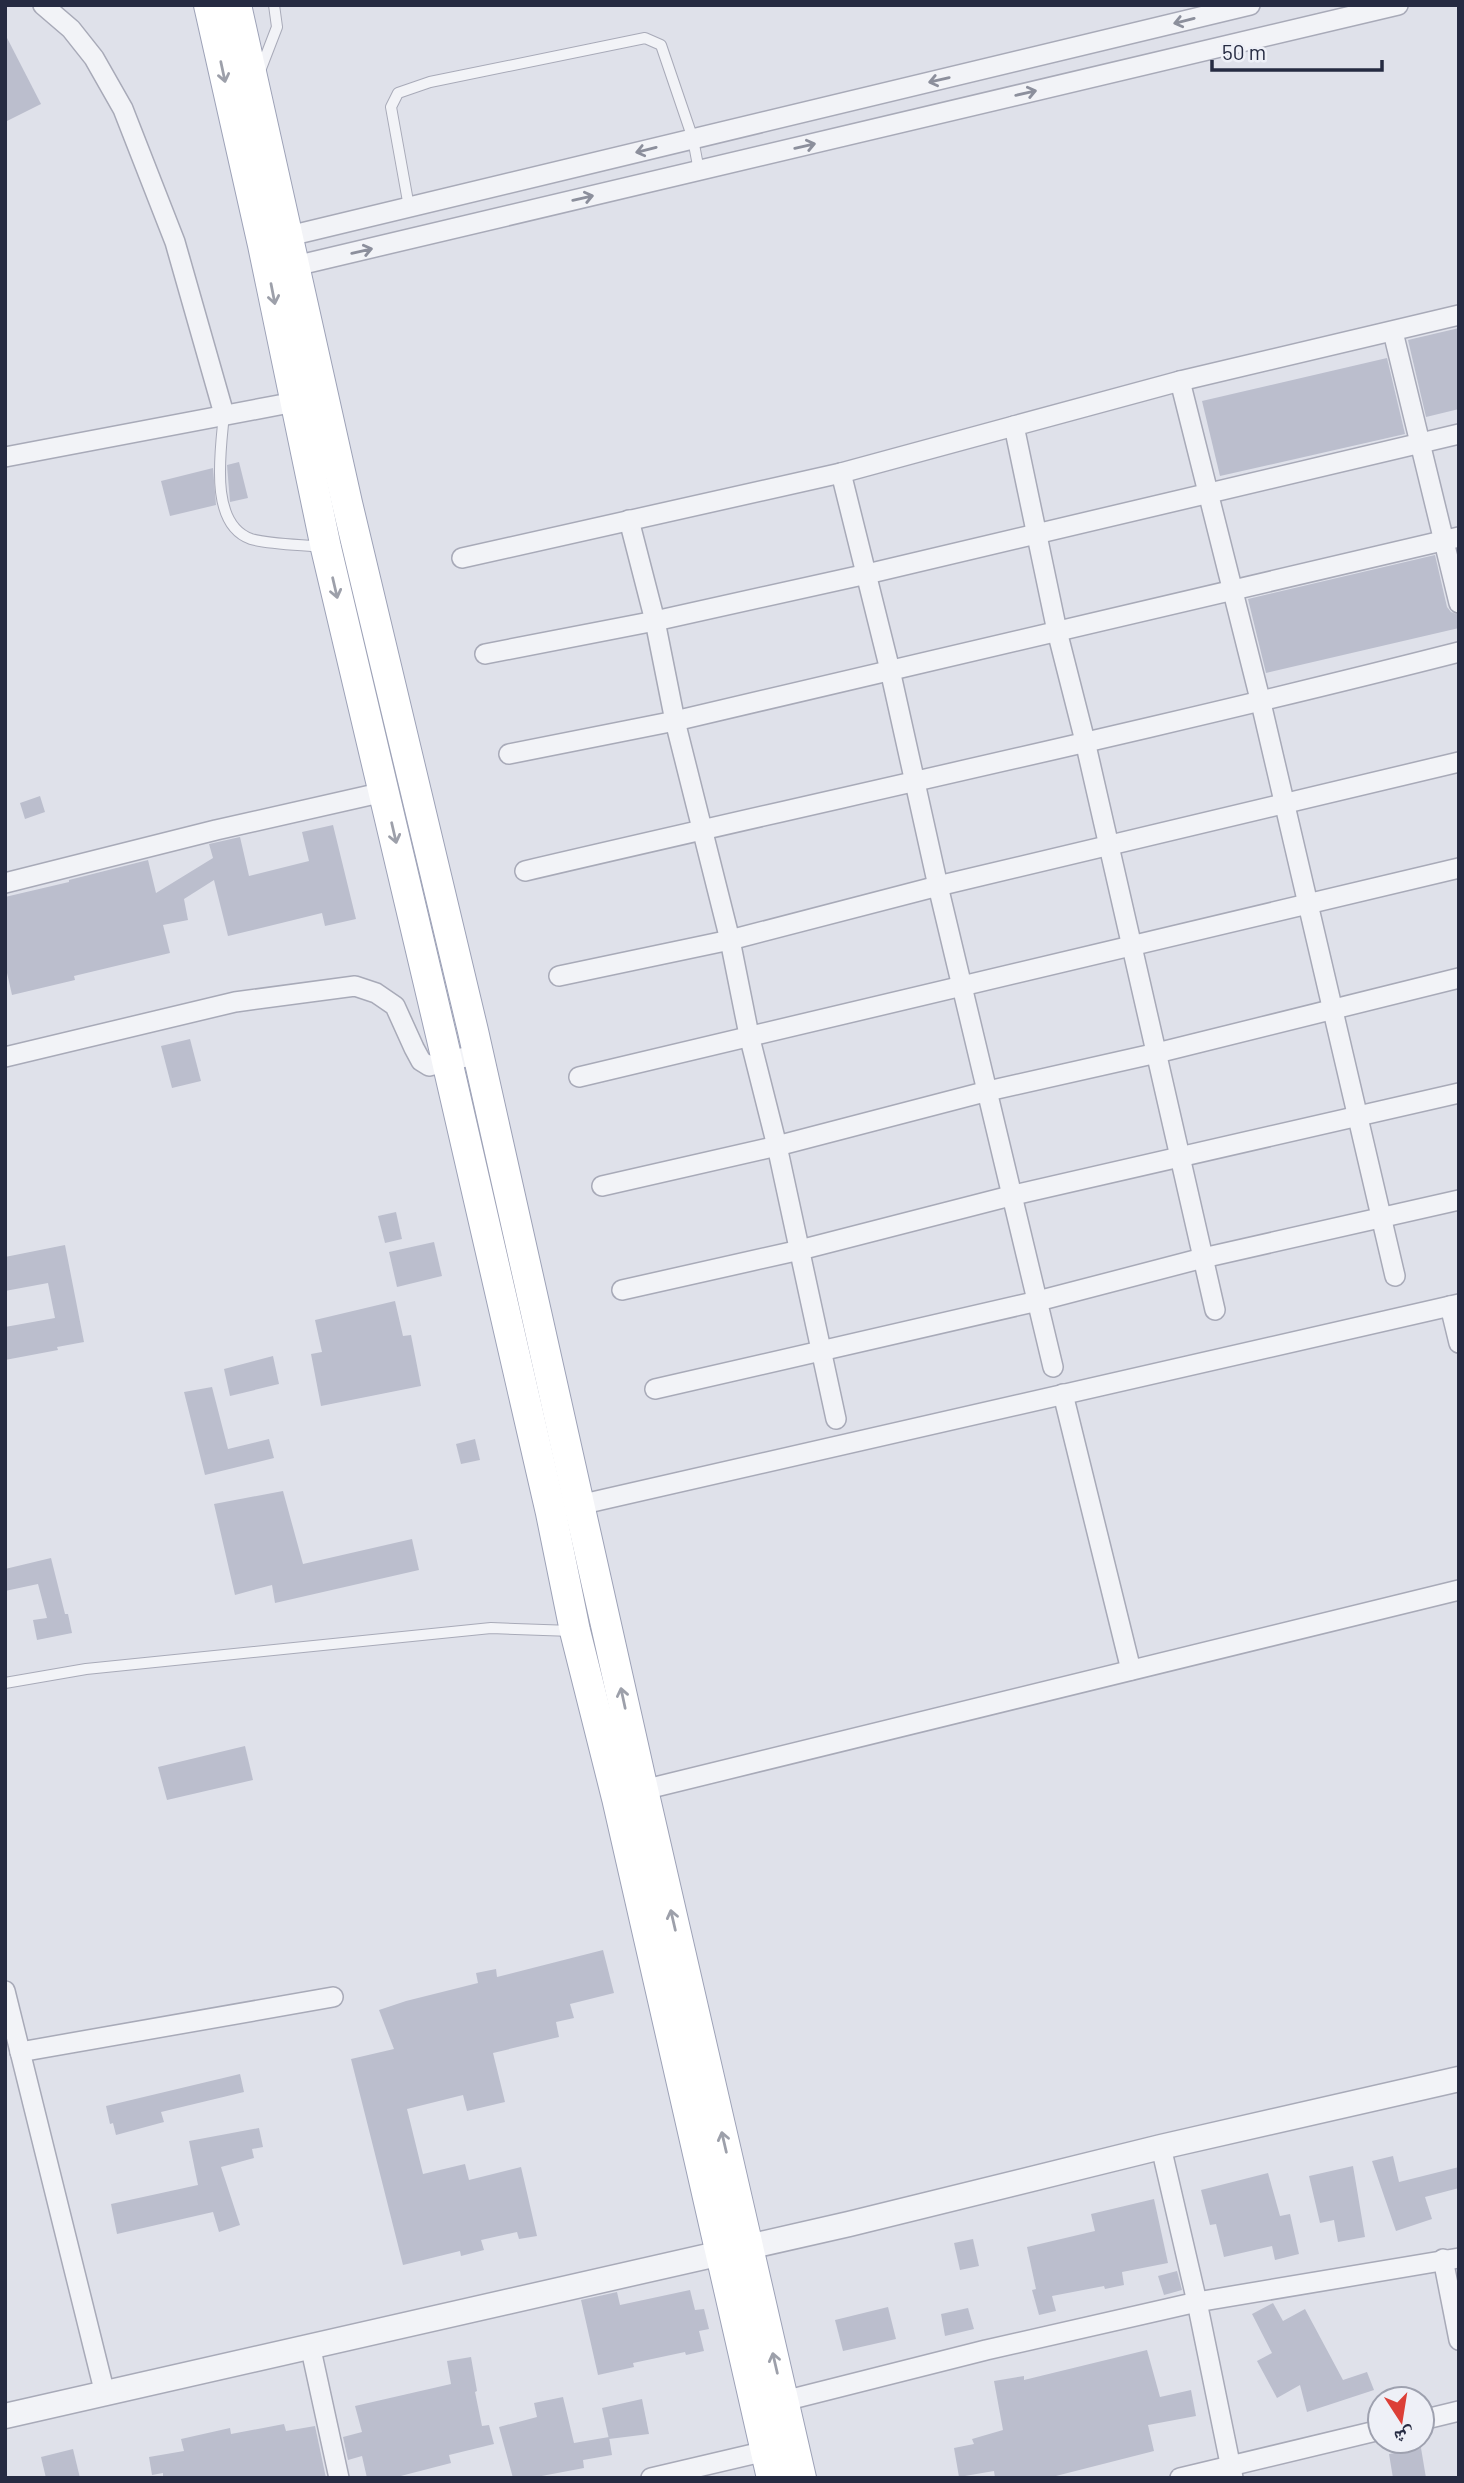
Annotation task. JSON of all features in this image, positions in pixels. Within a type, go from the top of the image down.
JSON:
[{"type":"main road","points":[[209,5],[263,245],[326,548],[448,1062],[548,1500],[575,1631],[735,2249],[783,2401],[801,2478]]},
{"type":"main road","points":[[236,5],[347,503],[478,1054],[643,1790],[735,2249],[769,2465]]},
{"type":"street","points":[[44,5],[71,29],[94,58],[123,109],[175,242],[224,414]]},
{"type":"street","points":[[289,236],[1250,5]]},
{"type":"street","points":[[295,266],[1398,5]]},
{"type":"street","points":[[1145,30],[1153,63]]},
{"type":"street","points":[[462,558],[841,473],[1180,381],[1459,315]]},
{"type":"street","points":[[1393,332],[1451,539],[1459,603]]},
{"type":"street","points":[[1180,381],[1261,703],[1395,1276]]},
{"type":"street","points":[[5,457],[295,402]]},
{"type":"street","points":[[1014,426],[1057,631],[1086,741],[1215,1310]]},
{"type":"street","points":[[485,654],[655,621],[867,574],[1459,434]]},
{"type":"street","points":[[841,473],[890,670],[938,887],[1014,1195],[1053,1367]]},
{"type":"street","points":[[629,520],[730,940],[836,1419]]},
{"type":"street","points":[[509,754],[675,720],[1451,539]]},
{"type":"street","points":[[525,871],[1261,703],[1459,652]]},
{"type":"street","points":[[559,976],[730,940],[938,887],[1459,762]]},
{"type":"street","points":[[5,883],[216,830],[384,792]]},
{"type":"street","points":[[579,1077],[1459,868]]},
{"type":"street","points":[[602,1186],[777,1146],[988,1091],[1157,1053],[1459,978]]},
{"type":"street","points":[[5,1057],[235,1002],[355,986],[376,993],[395,1006],[421,1061],[429,1066],[478,1054]]},
{"type":"street","points":[[622,1290],[800,1250],[1014,1195],[1459,1093]]},
{"type":"street","points":[[655,1389],[1038,1301],[1203,1258],[1459,1200]]},
{"type":"street","points":[[579,1505],[1454,1305],[1459,1343]]},
{"type":"street","points":[[1063,1394],[1131,1671]]},
{"type":"street","points":[[643,1790],[1459,1590]]},
{"type":"street","points":[[5,1991],[105,2394]]},
{"type":"street","points":[[20,2052],[333,1997]]},
{"type":"street","points":[[5,2416],[735,2249],[1459,2079]]},
{"type":"street","points":[[1161,2147],[1197,2302],[1231,2472]]},
{"type":"street","points":[[783,2401],[986,2350],[1197,2302],[1451,2259],[1459,2340]]},
{"type":"street","points":[[310,2346],[339,2478]]},
{"type":"street","points":[[1436,2417],[1459,2411]]},
{"type":"street","points":[[1180,2478],[1231,2472],[1366,2434]]},
{"type":"street","points":[[651,2478],[769,2465]]},
{"type":"lane","points":[[254,86],[278,27],[274,5]]},
{"type":"lane","points":[[409,207],[391,107],[398,93],[430,82],[645,38],[661,45],[693,139],[699,171]]},
{"type":"lane","points":[[224,414],[220,491],[230,524],[250,539],[326,548]]},
{"type":"lane","points":[[5,1683],[100,1668],[491,1628],[575,1631]]},
{"type":"building","points":[[5,34],[41,104],[5,122]]},
{"type":"building","points":[[1459,328],[1459,409],[1426,417],[1408,340]]},
{"type":"building","points":[[1387,358],[1405,434],[1220,476],[1202,401]]},
{"type":"building","points":[[239,462],[248,498],[230,502],[227,465]]},
{"type":"building","points":[[213,468],[216,505],[170,516],[161,481]]},
{"type":"building","points":[[1435,555],[1447,607],[1459,615],[1459,628],[1266,673],[1248,599]]},
{"type":"building","points":[[40,796],[45,812],[25,819],[20,803]]},
{"type":"building","points":[[333,825],[356,919],[325,926],[322,913],[228,936],[214,880],[184,899],[188,920],[163,925],[170,953],[74,976],[75,980],[12,995],[5,964],[5,897],[148,860],[156,893],[213,858],[209,844],[240,837],[249,876],[309,861],[302,832]]},
{"type":"building","points":[[190,1039],[201,1081],[172,1088],[161,1046]]},
{"type":"building","points":[[396,1212],[402,1239],[385,1243],[378,1216]]},
{"type":"building","points":[[434,1242],[442,1276],[397,1287],[389,1252]]},
{"type":"building","points":[[65,1245],[84,1342],[5,1360],[5,1327],[55,1318],[48,1283],[5,1291],[5,1257]]},
{"type":"building","points":[[395,1301],[403,1336],[411,1335],[421,1386],[321,1406],[311,1354],[322,1352],[315,1320]]},
{"type":"building","points":[[273,1356],[279,1384],[230,1396],[224,1369]]},
{"type":"building","points":[[212,1387],[228,1449],[269,1439],[274,1458],[205,1475],[184,1392]]},
{"type":"building","points":[[475,1439],[480,1460],[461,1464],[456,1444]]},
{"type":"building","points":[[283,1491],[303,1564],[412,1539],[419,1570],[275,1603],[272,1585],[235,1595],[214,1504]]},
{"type":"building","points":[[51,1558],[72,1633],[37,1640],[33,1620],[47,1618],[38,1584],[5,1591],[5,1569]]},
{"type":"building","points":[[245,1746],[253,1780],[167,1800],[158,1767]]},
{"type":"building","points":[[603,1950],[614,1993],[570,2004],[574,2018],[556,2022],[559,2037],[493,2053],[505,2102],[467,2111],[463,2095],[407,2109],[423,2174],[465,2164],[469,2180],[521,2167],[537,2236],[519,2239],[517,2232],[481,2240],[484,2250],[461,2256],[460,2251],[403,2265],[351,2059],[394,2049],[379,2010],[478,1983],[476,1973],[496,1969],[497,1977]]},
{"type":"building","points":[[240,2074],[244,2092],[161,2112],[164,2122],[116,2135],[113,2123],[110,2124],[106,2106]]},
{"type":"building","points":[[259,2128],[263,2147],[252,2149],[254,2158],[221,2167],[240,2225],[219,2232],[213,2212],[117,2234],[111,2204],[198,2185],[189,2141]]},
{"type":"building","points":[[1393,2156],[1399,2182],[1459,2167],[1459,2188],[1425,2197],[1432,2219],[1396,2231],[1372,2161]]},
{"type":"building","points":[[1353,2166],[1365,2237],[1338,2242],[1334,2220],[1320,2223],[1309,2176]]},
{"type":"building","points":[[1268,2173],[1280,2216],[1290,2214],[1299,2254],[1275,2260],[1272,2246],[1224,2257],[1216,2224],[1210,2225],[1201,2190]]},
{"type":"building","points":[[1154,2199],[1168,2263],[1122,2272],[1124,2285],[1052,2296],[1056,2311],[1039,2315],[1032,2290],[1036,2289],[1027,2247],[1095,2231],[1091,2214]]},
{"type":"building","points":[[973,2239],[979,2266],[960,2270],[954,2243]]},
{"type":"building","points":[[1177,2271],[1182,2290],[1164,2295],[1158,2276]]},
{"type":"building","points":[[690,2290],[695,2310],[704,2309],[709,2329],[699,2331],[704,2351],[686,2355],[685,2352],[633,2363],[634,2367],[598,2375],[581,2300],[617,2292],[620,2305]]},
{"type":"building","points":[[1273,2303],[1283,2321],[1305,2309],[1343,2380],[1367,2372],[1372,2385],[1366,2385],[1366,2393],[1307,2412],[1300,2385],[1277,2398],[1257,2361],[1272,2353],[1252,2314]]},
{"type":"building","points":[[888,2307],[896,2339],[843,2351],[835,2320]]},
{"type":"building","points":[[968,2308],[974,2329],[945,2336],[941,2314]]},
{"type":"building","points":[[1147,2350],[1160,2397],[1191,2390],[1196,2416],[1148,2425],[1154,2451],[1048,2478],[995,2478],[994,2471],[959,2477],[954,2448],[974,2444],[972,2439],[1003,2430],[994,2381],[1024,2376],[1024,2380]]},
{"type":"building","points":[[471,2357],[482,2426],[489,2425],[494,2444],[449,2455],[451,2463],[393,2478],[367,2478],[362,2456],[348,2460],[343,2437],[362,2432],[355,2406],[451,2384],[447,2361]]},
{"type":"building","points":[[563,2397],[574,2443],[609,2437],[612,2455],[583,2460],[584,2468],[531,2478],[513,2478],[499,2427],[537,2417],[534,2403]]},
{"type":"building","points":[[642,2399],[649,2434],[609,2439],[602,2408]]},
{"type":"building","points":[[284,2424],[286,2431],[315,2426],[326,2478],[163,2478],[163,2473],[152,2475],[149,2457],[184,2451],[181,2439],[230,2428],[231,2434]]},
{"type":"building","points":[[73,2449],[80,2478],[46,2478],[41,2457]]},
{"type":"building","points":[[1389,2455],[1422,2455],[1426,2478],[1393,2478]]}]
